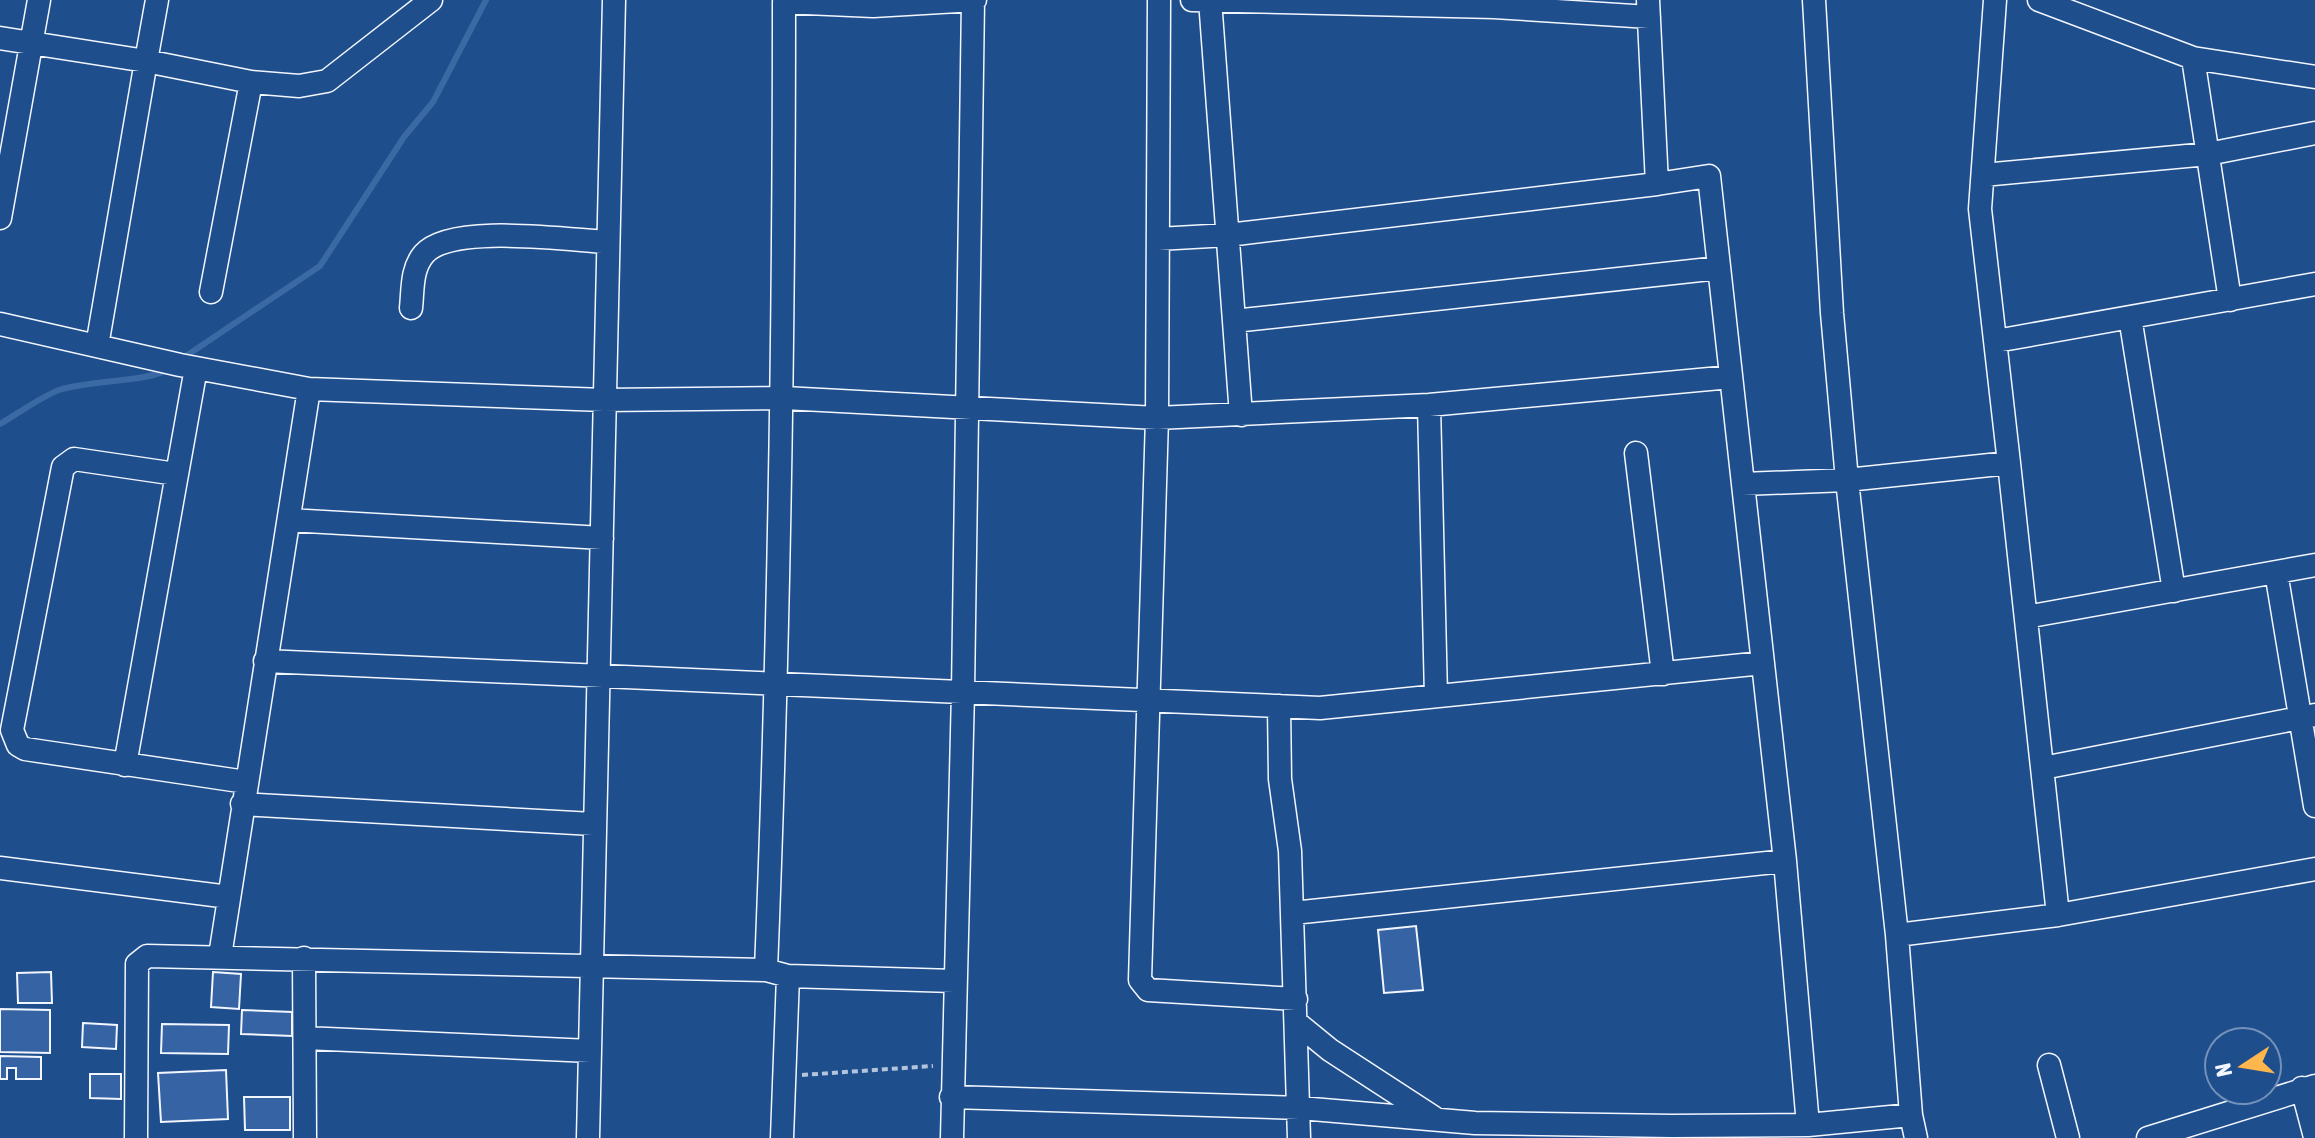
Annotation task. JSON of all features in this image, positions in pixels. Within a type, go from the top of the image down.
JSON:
[{"type":"street","points":[[0,218],[39,0]]},
{"type":"street","points":[[104,348],[157,0]]},
{"type":"street","points":[[0,38],[146,61],[251,82],[299,86],[327,81],[431,0]]},
{"type":"street","points":[[588,1138],[593,824],[601,679],[614,0]]},
{"type":"street","points":[[766,970],[778,685],[784,398],[780,1],[873,6],[974,0],[952,1138]]},
{"type":"street","points":[[1159,0],[1157,418],[1139,964],[1143,987],[1148,990],[1296,999]]},
{"type":"street","points":[[1192,0],[1648,8],[1657,184]]},
{"type":"street","points":[[1210,0],[1241,415]]},
{"type":"street","points":[[1814,0],[1832,313],[1847,480],[1897,935],[1911,1115],[1916,1138]]},
{"type":"street","points":[[1995,0],[1980,209],[2058,915]]},
{"type":"street","points":[[2039,0],[2193,58],[2315,77]]},
{"type":"street","points":[[2193,58],[2230,300]]},
{"type":"street","points":[[211,292],[251,82]]},
{"type":"street","points":[[1983,175],[2208,154],[2315,133]]},
{"type":"street","points":[[1158,239],[1228,235],[1709,176],[1785,861],[1808,1125]]},
{"type":"street","points":[[411,308],[415,268],[425,252],[444,243],[482,235],[608,242]]},
{"type":"street","points":[[1234,321],[1719,268]]},
{"type":"street","points":[[1996,341],[2315,284]]},
{"type":"street","points":[[2130,317],[2174,591]]},
{"type":"street","points":[[0,324],[188,367],[309,389],[604,400],[784,398],[1157,418],[1429,405],[1731,377]]},
{"type":"street","points":[[125,765],[176,474],[188,367]]},
{"type":"street","points":[[220,956],[309,389]]},
{"type":"street","points":[[1429,405],[1436,696]]},
{"type":"street","points":[[1636,453],[1663,674]]},
{"type":"street","points":[[176,474],[74,459],[63,467],[12,730],[18,745],[25,749],[125,765],[244,793],[593,824]]},
{"type":"street","points":[[1743,484],[1847,480],[2009,463]]},
{"type":"street","points":[[289,520],[602,538]]},
{"type":"street","points":[[2026,617],[2315,565]]},
{"type":"street","points":[[2276,572],[2308,716],[2315,806]]},
{"type":"street","points":[[265,661],[601,679],[1320,708],[1763,663]]},
{"type":"street","points":[[1279,706],[1280,779],[1290,851],[1293,913],[1299,1138]]},
{"type":"street","points":[[2043,768],[2308,716]]},
{"type":"street","points":[[1293,913],[1785,861]]},
{"type":"street","points":[[0,868],[229,897]]},
{"type":"street","points":[[1897,935],[2058,915],[2315,869]]},
{"type":"street","points":[[136,1138],[137,964],[147,956],[766,970],[788,976],[954,981]]},
{"type":"street","points":[[304,958],[305,1138]]},
{"type":"street","points":[[782,1138],[788,976]]},
{"type":"street","points":[[1297,1023],[1330,1050],[1438,1120]]},
{"type":"street","points":[[305,1038],[590,1051]]},
{"type":"street","points":[[2049,1065],[2068,1138]]},
{"type":"street","points":[[2148,1138],[2309,1087],[2315,1137]]},
{"type":"street","points":[[951,1097],[1300,1108],[1438,1120],[1475,1130],[1672,1132],[1808,1125],[1911,1115]]},
{"type":"path","points":[[784,1077],[952,1064]]},
{"type":"building","points":[[1416,926],[1423,990],[1384,993],[1378,930]]},
{"type":"building","points":[[51,972],[52,1003],[18,1003],[17,973]]},
{"type":"building","points":[[213,972],[241,974],[239,1009],[211,1007]]},
{"type":"building","points":[[0,1009],[50,1010],[50,1053],[0,1052]]},
{"type":"building","points":[[242,1010],[292,1012],[292,1036],[241,1034]]},
{"type":"building","points":[[83,1023],[117,1025],[116,1049],[82,1047]]},
{"type":"building","points":[[162,1024],[229,1025],[228,1054],[161,1053]]},
{"type":"building","points":[[0,1056],[41,1057],[41,1079],[16,1079],[16,1068],[7,1068],[7,1079],[0,1079]]},
{"type":"building","points":[[226,1070],[228,1119],[161,1122],[158,1073]]},
{"type":"building","points":[[90,1074],[121,1074],[121,1099],[90,1098]]},
{"type":"building","points":[[244,1097],[290,1097],[290,1130],[245,1130]]},
{"type":"waterway","points":[[183,358],[320,266],[404,137],[433,102],[486,0]]},
{"type":"waterway","points":[[0,424],[59,390],[147,376],[168,369]]}]
